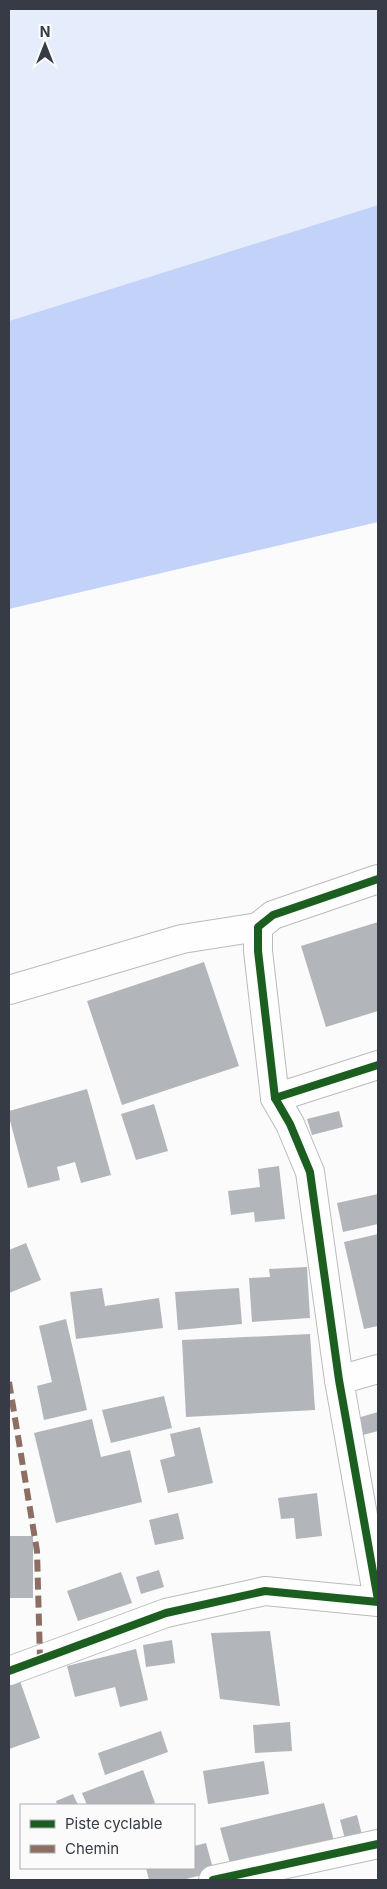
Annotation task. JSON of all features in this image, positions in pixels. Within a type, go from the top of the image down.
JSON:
[{"type":"street","points":[[9,990],[182,938],[258,927],[272,915],[378,879]]},
{"type":"street","points":[[9,1671],[166,1613],[265,1591],[378,1601],[339,1380],[310,1172],[290,1124],[275,1098],[258,950],[258,927]]},
{"type":"street","points":[[275,1098],[378,1065]]},
{"type":"street","points":[[339,1380],[378,1369]]},
{"type":"street","points":[[213,1880],[378,1844]]},
{"type":"shaded area","points":[[9,9],[378,9],[378,205],[9,321]]},
{"type":"water","points":[[378,205],[378,522],[9,609],[9,321]]},
{"type":"building","points":[[378,922],[378,1011],[326,1027],[301,946]]},
{"type":"building","points":[[204,962],[239,1066],[122,1105],[87,1001]]},
{"type":"building","points":[[87,1089],[111,1175],[81,1183],[75,1162],[57,1167],[60,1180],[28,1188],[9,1111]]},
{"type":"building","points":[[154,1104],[168,1151],[136,1160],[121,1114]]},
{"type":"building","points":[[339,1111],[343,1127],[312,1135],[307,1119]]},
{"type":"building","points":[[279,1166],[285,1219],[255,1222],[254,1212],[231,1215],[228,1191],[260,1187],[258,1169]]},
{"type":"building","points":[[378,1194],[378,1224],[343,1232],[337,1203]]},
{"type":"building","points":[[378,1234],[378,1326],[364,1329],[344,1242]]},
{"type":"building","points":[[26,1243],[41,1280],[9,1293],[9,1250]]},
{"type":"building","points":[[307,1267],[310,1318],[252,1322],[249,1278],[270,1277],[269,1269]]},
{"type":"building","points":[[102,1288],[105,1306],[159,1298],[163,1328],[76,1339],[70,1292]]},
{"type":"building","points":[[239,1288],[242,1324],[178,1330],[175,1292]]},
{"type":"building","points":[[66,1319],[87,1410],[44,1420],[37,1386],[52,1382],[39,1326]]},
{"type":"building","points":[[310,1334],[315,1410],[186,1417],[182,1340]]},
{"type":"building","points":[[164,1396],[172,1428],[111,1443],[102,1410]]},
{"type":"building","points":[[378,1412],[378,1431],[359,1436],[354,1419]]},
{"type":"building","points":[[92,1419],[101,1457],[130,1450],[142,1502],[56,1523],[34,1433]]},
{"type":"building","points":[[200,1427],[213,1483],[168,1493],[160,1460],[175,1456],[170,1434]]},
{"type":"building","points":[[317,1493],[322,1536],[296,1539],[294,1518],[281,1519],[278,1498]]},
{"type":"building","points":[[178,1513],[184,1539],[155,1545],[149,1520]]},
{"type":"building","points":[[9,1536],[33,1536],[33,1598],[9,1598]]},
{"type":"building","points":[[159,1570],[164,1587],[141,1594],[136,1577]]},
{"type":"building","points":[[121,1572],[132,1603],[78,1621],[67,1591]]},
{"type":"building","points":[[270,1631],[280,1706],[220,1699],[211,1633]]},
{"type":"building","points":[[172,1640],[175,1663],[146,1667],[143,1645]]},
{"type":"building","points":[[136,1649],[148,1700],[120,1707],[115,1687],[75,1697],[67,1666]]},
{"type":"building","points":[[20,1681],[40,1738],[9,1749],[9,1685]]},
{"type":"building","points":[[290,1722],[292,1751],[255,1753],[253,1725]]},
{"type":"building","points":[[161,1731],[168,1752],[105,1775],[98,1753]]},
{"type":"building","points":[[264,1761],[269,1794],[208,1804],[203,1771]]},
{"type":"building","points":[[143,1770],[155,1803],[87,1804],[82,1793]]},
{"type":"building","points":[[73,1794],[78,1804],[57,1804],[56,1801]]},
{"type":"building","points":[[324,1803],[334,1841],[231,1867],[220,1828]]},
{"type":"building","points":[[357,1815],[362,1835],[345,1839],[340,1820]]},
{"type":"building","points":[[206,1843],[214,1872],[182,1880],[149,1880],[146,1869],[195,1869],[195,1846]]},
{"type":"marked path","points":[[9,1382],[37,1551],[40,1659]]},
{"type":"cycle path","points":[[275,1098],[258,951],[258,927],[273,915],[378,879]]},
{"type":"cycle path","points":[[378,1065],[275,1098],[290,1124],[310,1172],[339,1380],[378,1600]]},
{"type":"cycle path","points":[[9,1671],[166,1613],[265,1591],[378,1602]]},
{"type":"cycle path","points":[[213,1880],[378,1844]]}]
